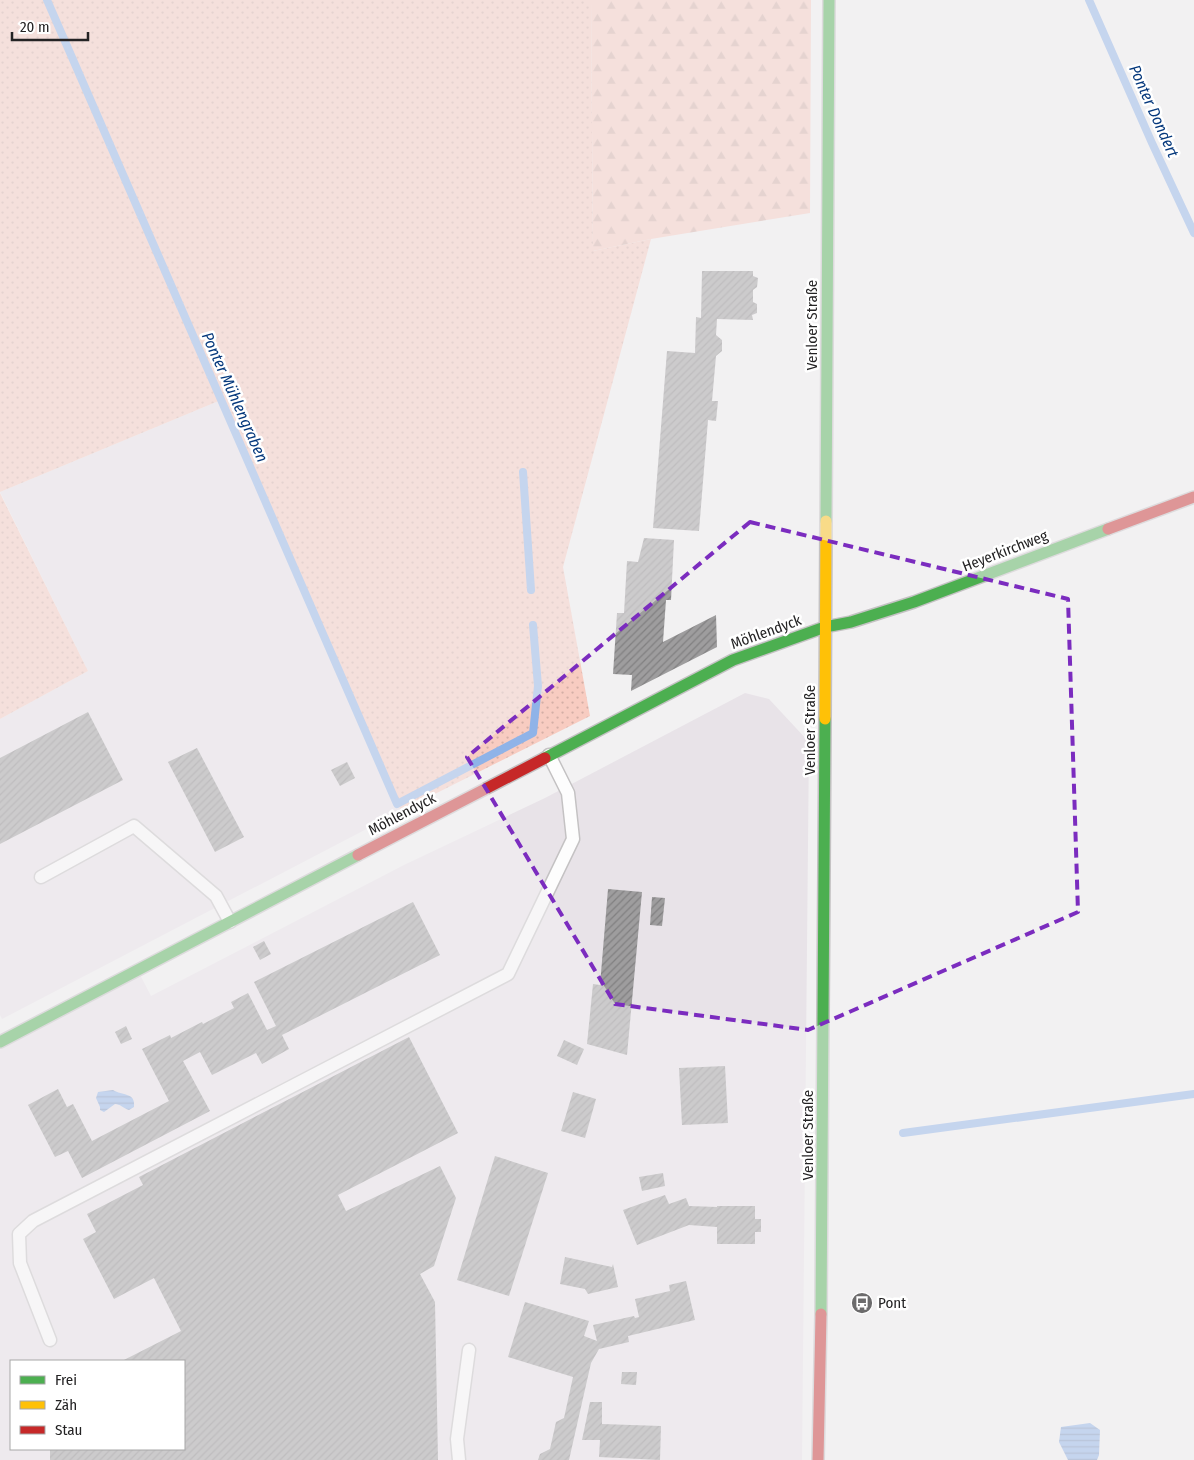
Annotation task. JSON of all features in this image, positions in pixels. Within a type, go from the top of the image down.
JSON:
[{"type":"main road","name":"Venloer Straße","points":[[818,1460],[822,1258],[829,0]]},
{"type":"main road","name":"Heyerkirchweg","points":[[825,627],[851,622],[914,602],[1194,496]]},
{"type":"main road","name":"Möhlendyck","points":[[0,1042],[733,660],[825,627]]},
{"type":"lane","points":[[50,1340],[20,1263],[19,1234],[33,1221],[508,974],[573,839],[568,793],[549,755]]},
{"type":"lane","points":[[41,877],[134,826],[216,896],[230,922]]},
{"type":"lane","points":[[459,1460],[457,1438],[469,1350]]},
{"type":"highlighted area","points":[[750,522],[1068,599],[1078,912],[808,1030],[615,1004],[467,757]]},
{"type":"shaded area","points":[[221,400],[401,811],[2,1019],[0,1015],[0,719],[88,671],[0,492]]},
{"type":"shaded area","points":[[745,693],[769,699],[809,742],[802,1460],[0,1460],[0,1042],[137,969],[151,996],[404,865],[545,798]]},
{"type":"green space","points":[[0,0],[591,0],[593,251],[651,239],[563,567],[590,716],[401,811],[221,400],[0,492]]},
{"type":"green space","points":[[591,0],[811,0],[810,213],[651,239],[593,251]]},
{"type":"green space","points":[[0,493],[88,671],[0,719]]},
{"type":"water","points":[[113,1090],[131,1097],[134,1107],[129,1110],[115,1104],[104,1112],[100,1110],[96,1098],[98,1092]]},
{"type":"water","points":[[1090,1423],[1100,1430],[1097,1460],[1068,1460],[1059,1442],[1061,1427]]},
{"type":"building","points":[[702,271],[753,271],[753,276],[758,278],[757,287],[753,290],[753,302],[757,304],[757,313],[752,315],[753,320],[717,319],[716,335],[722,340],[722,351],[716,356],[712,401],[718,401],[716,421],[708,420],[699,531],[653,528],[667,351],[695,353],[696,317],[701,318]]},
{"type":"building","points":[[644,538],[674,540],[671,600],[666,600],[663,642],[716,615],[717,647],[631,691],[632,675],[613,674],[617,613],[624,613],[627,561],[638,562]]},
{"type":"building","points":[[88,712],[123,780],[0,844],[0,758]]},
{"type":"building","points":[[197,748],[244,837],[215,852],[168,762]]},
{"type":"building","points":[[347,762],[355,778],[340,786],[331,770]]},
{"type":"building","points":[[608,889],[642,892],[627,1055],[587,1044],[593,984],[600,985]]},
{"type":"building","points":[[652,897],[665,898],[662,926],[650,925]]},
{"type":"building","points":[[413,902],[440,955],[282,1035],[289,1049],[262,1064],[256,1053],[212,1075],[200,1052],[183,1061],[210,1111],[82,1178],[68,1151],[55,1157],[28,1105],[58,1089],[67,1107],[73,1104],[92,1141],[169,1101],[142,1049],[170,1035],[171,1038],[202,1022],[203,1024],[234,1008],[231,1002],[248,993],[267,1030],[276,1026],[254,982]]},
{"type":"building","points":[[264,941],[271,954],[260,960],[253,947]]},
{"type":"building","points":[[126,1026],[132,1039],[121,1044],[115,1032]]},
{"type":"building","points":[[409,1037],[458,1133],[338,1195],[346,1211],[440,1166],[456,1198],[434,1266],[420,1274],[435,1302],[438,1460],[50,1460],[50,1450],[185,1450],[185,1360],[124,1360],[181,1331],[154,1278],[114,1299],[83,1239],[96,1232],[87,1214],[143,1185],[139,1177]]},
{"type":"building","points":[[564,1040],[584,1049],[577,1065],[557,1056]]},
{"type":"building","points":[[725,1066],[728,1123],[682,1125],[679,1068]]},
{"type":"building","points":[[573,1092],[596,1099],[585,1138],[561,1131]]},
{"type":"building","points":[[495,1156],[548,1173],[509,1296],[457,1280]]},
{"type":"building","points":[[663,1173],[665,1186],[642,1191],[639,1177]]},
{"type":"building","points":[[665,1195],[669,1204],[686,1198],[689,1206],[755,1206],[755,1219],[761,1219],[761,1232],[755,1232],[755,1244],[717,1244],[717,1227],[689,1225],[637,1245],[623,1210]]},
{"type":"building","points":[[565,1257],[612,1267],[613,1264],[618,1287],[588,1294],[585,1289],[560,1284]]},
{"type":"building","points":[[686,1281],[695,1320],[628,1336],[629,1342],[599,1349],[591,1363],[569,1460],[538,1460],[540,1454],[550,1449],[556,1422],[564,1418],[573,1377],[508,1357],[525,1302],[589,1321],[584,1336],[597,1341],[593,1325],[634,1316],[635,1318],[639,1317],[635,1299],[670,1291],[669,1285]]},
{"type":"building","points":[[622,1372],[637,1372],[636,1385],[621,1384]]},
{"type":"building","points":[[590,1402],[602,1402],[602,1424],[661,1426],[660,1460],[599,1457],[600,1440],[582,1440]]},
{"type":"waterway","name":"Ponter Mühlengraben","points":[[47,0],[397,804],[533,733],[538,686],[533,625]]},
{"type":"waterway","name":"Ponter Dondert","points":[[1089,0],[1194,233]]},
{"type":"waterway","points":[[523,472],[531,590]]},
{"type":"waterway","points":[[903,1133],[1194,1094]]},
{"type":"traffic: fast","points":[[826,521],[829,0]]},
{"type":"traffic: fast","points":[[545,758],[733,660],[825,627],[851,622],[914,602],[1108,529]]},
{"type":"traffic: fast","points":[[821,1314],[825,719]]},
{"type":"traffic: fast","points":[[0,1042],[358,855]]},
{"type":"traffic: slow","points":[[825,719],[826,521]]},
{"type":"traffic: jam","points":[[1108,529],[1194,497]]},
{"type":"traffic: jam","points":[[358,855],[545,758]]},
{"type":"traffic: jam","points":[[818,1460],[821,1314]]},
{"type":"place","name":"Pont","points":[[862,1303]]}]
